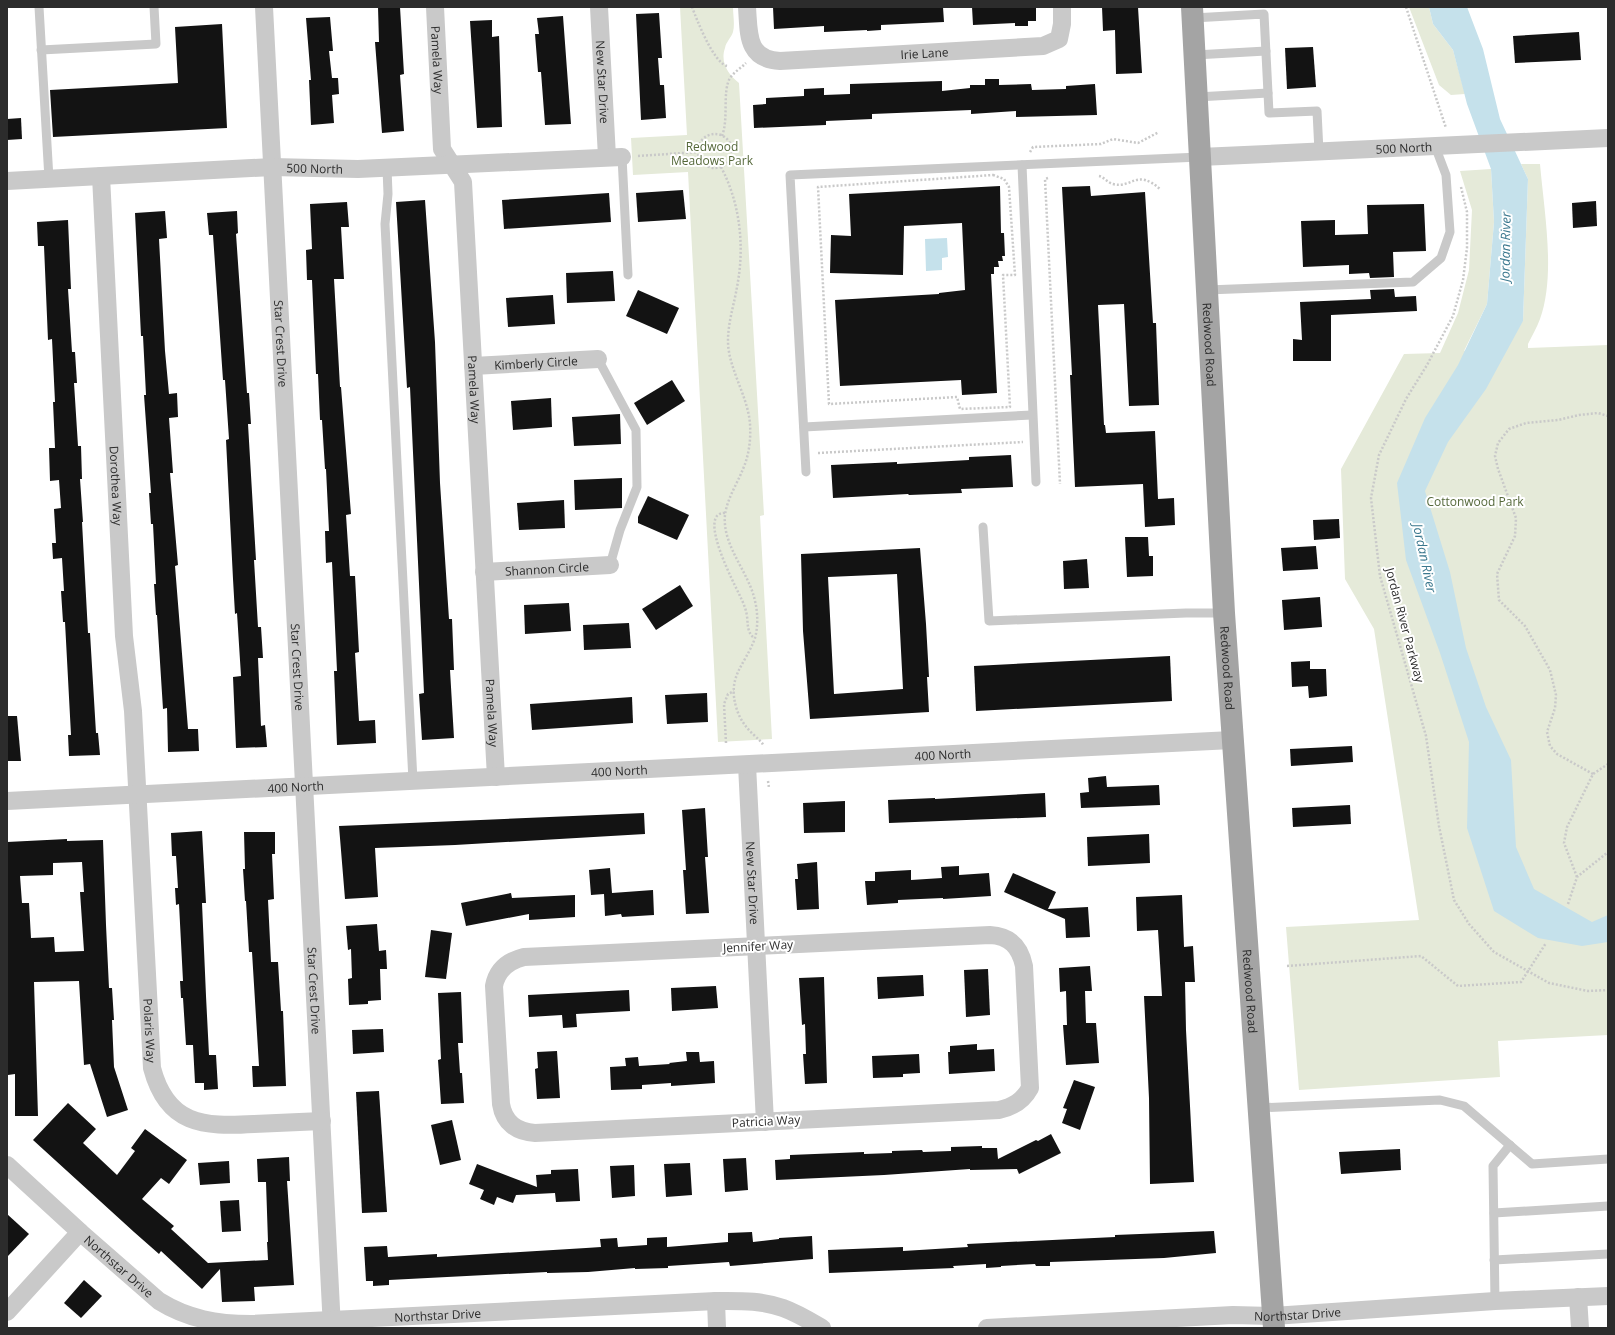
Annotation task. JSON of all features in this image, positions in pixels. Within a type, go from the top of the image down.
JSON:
[{"type":"main road","name":"Redwood Road","points":[[1193,12],[1224,613],[1273,1322]]},
{"type":"street","name":"Star Crest Drive","points":[[264,7],[332,1324]]},
{"type":"street","name":"Pamela Way","points":[[435,7],[442,149],[463,182],[496,777]]},
{"type":"street","name":"New Star Drive","points":[[599,7],[621,156]]},
{"type":"street","name":"Irie Lane","points":[[747,7],[750,43],[758,54],[772,60],[780,61],[1035,47],[1048,45],[1059,39],[1062,24],[1062,7]]},
{"type":"street","name":"500 North","points":[[1200,157],[1435,146],[1450,138],[1552,141],[1608,138]]},
{"type":"street","name":"500 North","points":[[7,181],[272,167],[358,169],[621,156]]},
{"type":"street","name":"Dorothea Way","points":[[101,176],[124,628],[133,711],[137,795]]},
{"type":"street","name":"Kimberly Circle","points":[[473,366],[598,359]]},
{"type":"street","name":"Shannon Circle","points":[[484,572],[610,565]]},
{"type":"street","name":"400 North","points":[[7,801],[1232,740]]},
{"type":"street","name":"New Star Drive","points":[[747,764],[765,1122]]},
{"type":"street","name":"Polaris Way","points":[[137,795],[150,1055],[152,1068],[160,1091],[177,1111],[187,1118],[200,1123],[212,1125],[322,1121]]},
{"type":"street","name":"Jennifer Way","points":[[510,1124],[504,1115],[501,1104],[494,990],[497,977],[505,966],[517,959],[990,935],[1002,936],[1007,939],[1020,952],[1024,966],[1030,1088],[1022,1100]]},
{"type":"street","name":"Patricia Way","points":[[510,1124],[521,1131],[535,1133],[999,1110],[1022,1100]]},
{"type":"street","name":"Northstar Drive","points":[[7,1165],[80,1232],[159,1301],[172,1309],[187,1315],[218,1323],[332,1324],[450,1321],[716,1301],[752,1301],[768,1304],[792,1312],[822,1328]]},
{"type":"street","points":[[7,1312],[80,1232]]},
{"type":"street","name":"Northstar Drive","points":[[987,1328],[1226,1316],[1273,1322],[1495,1301],[1608,1296]]},
{"type":"street","points":[[1578,1297],[1580,1328]]},
{"type":"street","points":[[716,1301],[717,1328]]},
{"type":"lane","points":[[39,7],[49,179]]},
{"type":"lane","points":[[41,50],[156,44],[154,7]]},
{"type":"lane","points":[[1193,12],[1264,14],[1269,113],[1317,111],[1319,152]]},
{"type":"lane","points":[[1195,55],[1266,51]]},
{"type":"lane","points":[[1197,97],[1268,93]]},
{"type":"lane","points":[[1207,290],[1413,282],[1440,258],[1450,232],[1446,175],[1435,146]]},
{"type":"lane","points":[[621,156],[628,276]]},
{"type":"lane","points":[[806,472],[790,175],[1200,157]]},
{"type":"lane","points":[[1022,165],[1036,482]]},
{"type":"lane","points":[[387,168],[388,194],[385,224],[413,781]]},
{"type":"lane","points":[[598,359],[636,430],[637,487],[620,530],[610,565]]},
{"type":"lane","points":[[804,427],[1032,415]]},
{"type":"lane","points":[[983,528],[989,621],[1186,613],[1224,613]]},
{"type":"lane","points":[[1258,1108],[1440,1100],[1464,1106],[1532,1164],[1608,1159]]},
{"type":"lane","points":[[1495,1301],[1493,1166],[1510,1145]]},
{"type":"lane","points":[[1494,1213],[1608,1206]]},
{"type":"lane","points":[[1494,1260],[1608,1254]]},
{"type":"path","points":[[692,7],[716,56],[722,64],[727,66]]},
{"type":"path","points":[[1406,7],[1450,138]]},
{"type":"path","points":[[722,136],[726,124],[728,86],[730,78],[735,74]]},
{"type":"path","points":[[1022,165],[1033,147],[1101,144],[1113,139],[1138,143],[1159,132]]},
{"type":"path","points":[[711,135],[722,136],[730,144],[731,155],[726,164],[721,167],[716,168],[706,166],[702,162],[698,152],[701,142],[711,135]]},
{"type":"path","points":[[621,156],[698,152]]},
{"type":"path","points":[[721,167],[735,201],[740,224],[740,273],[730,321],[728,342],[730,354],[748,408],[750,423],[750,442],[748,454],[744,469],[728,502],[725,513],[725,525],[729,541],[748,578],[756,602],[757,624],[754,638],[735,676],[734,700],[740,718],[746,728],[764,745]]},
{"type":"path","points":[[993,175],[1004,179],[1009,187],[1015,275],[1003,275],[1010,407],[960,409],[957,397],[829,404],[818,187],[993,175]]},
{"type":"path","points":[[1092,176],[1100,176],[1112,184],[1124,184],[1138,179],[1152,181],[1160,188]]},
{"type":"path","points":[[1053,178],[1045,179],[1060,484]]},
{"type":"path","name":"Jordan River Parkway","points":[[1461,184],[1467,212],[1467,248],[1462,280],[1453,316],[1427,365],[1406,399],[1379,455],[1371,498],[1380,576],[1426,736],[1439,826],[1454,900],[1469,924],[1494,952],[1549,983],[1567,988],[1588,991],[1608,990]]},
{"type":"path","points":[[1593,774],[1558,754],[1550,746],[1547,732],[1555,708],[1556,695],[1550,670],[1525,626],[1499,600],[1497,574],[1515,536],[1516,518],[1498,469],[1495,456],[1498,443],[1509,429],[1526,422],[1558,420],[1579,415],[1598,413],[1608,416]]},
{"type":"path","points":[[816,453],[1034,442]]},
{"type":"path","points":[[725,513],[719,513],[716,516],[716,540],[719,550],[744,604],[748,630],[754,638]]},
{"type":"path","points":[[726,743],[724,704],[728,694],[734,691]]},
{"type":"path","points":[[1576,878],[1564,843],[1567,827],[1574,810],[1593,774],[1608,764]]},
{"type":"path","points":[[1568,904],[1576,878],[1608,852]]},
{"type":"path","points":[[1287,966],[1421,956],[1458,986],[1521,982],[1546,943]]},
{"type":"green space","name":"Redwood Meadows Park","points":[[680,7],[733,7],[734,29],[726,46],[724,63],[731,76],[739,83],[764,515],[760,516],[772,739],[718,742],[688,172],[633,175],[631,138],[687,135]]},
{"type":"green space","points":[[1409,7],[1429,7],[1433,24],[1453,50],[1465,94],[1451,95],[1439,85]]},
{"type":"green space","name":"Cottonwood Park","points":[[1521,164],[1540,164],[1548,243],[1545,302],[1540,319],[1528,344],[1528,348],[1608,345],[1608,1035],[1498,1041],[1500,1077],[1299,1090],[1286,927],[1419,920],[1374,629],[1345,579],[1341,469],[1404,354],[1440,353],[1458,313],[1469,270],[1472,210],[1460,171],[1491,169],[1494,222],[1487,304],[1464,351],[1523,321],[1528,179]]},
{"type":"water","name":"Jordan River","points":[[1429,7],[1467,7],[1483,49],[1500,119],[1528,179],[1523,321],[1486,389],[1448,442],[1425,491],[1450,572],[1466,648],[1486,707],[1511,760],[1516,847],[1534,889],[1592,922],[1608,915],[1608,942],[1582,946],[1538,938],[1494,911],[1467,828],[1469,742],[1440,653],[1406,560],[1397,483],[1425,418],[1458,365],[1487,304],[1494,222],[1491,169],[1467,104],[1453,50],[1433,24]]},
{"type":"water","points":[[947,238],[948,257],[942,258],[942,270],[926,271],[925,239]]},
{"type":"building","points":[[378,7],[400,7],[404,74],[400,75],[404,131],[382,133],[375,42],[379,42]]},
{"type":"building","points":[[773,7],[943,7],[944,22],[881,25],[881,30],[867,31],[824,32],[824,26],[774,29]]},
{"type":"building","points":[[972,7],[1036,7],[1036,21],[1028,21],[1028,26],[1015,26],[1015,23],[973,25]]},
{"type":"building","points":[[1102,7],[1138,7],[1142,73],[1116,74],[1115,30],[1103,31]]},
{"type":"building","points":[[659,13],[662,58],[658,58],[660,85],[664,85],[666,118],[641,120],[636,14]]},
{"type":"building","points":[[563,16],[571,124],[545,125],[541,72],[538,72],[535,34],[539,34],[537,18]]},
{"type":"building","points":[[330,17],[333,51],[329,51],[332,78],[338,78],[339,94],[332,95],[334,123],[311,125],[309,80],[311,80],[306,18]]},
{"type":"building","points":[[492,20],[492,37],[499,36],[502,127],[477,128],[470,21]]},
{"type":"building","points":[[222,24],[227,128],[53,137],[50,90],[178,83],[175,27]]},
{"type":"building","points":[[1579,32],[1581,60],[1515,63],[1513,36]]},
{"type":"building","points":[[1313,47],[1316,87],[1287,89],[1285,48]]},
{"type":"building","points":[[985,79],[999,79],[999,85],[1031,84],[1032,90],[1066,89],[1066,86],[1095,84],[1097,115],[1016,117],[1016,111],[971,114],[971,110],[872,114],[872,119],[826,121],[826,125],[754,128],[753,105],[766,104],[766,98],[804,96],[804,89],[824,88],[824,95],[850,94],[850,84],[942,81],[942,91],[970,88],[970,85],[985,85]]},
{"type":"building","points":[[21,118],[22,139],[7,140],[7,119]]},
{"type":"building","points":[[1000,186],[1001,233],[1004,233],[1005,256],[1002,256],[1003,261],[998,261],[999,267],[994,267],[994,274],[991,274],[997,393],[962,395],[961,380],[840,386],[835,300],[939,294],[965,290],[962,223],[904,226],[903,275],[830,273],[831,235],[851,236],[849,194]]},
{"type":"building","points":[[1090,186],[1091,196],[1145,192],[1153,323],[1156,323],[1159,405],[1129,406],[1124,304],[1098,305],[1104,425],[1106,433],[1155,431],[1158,499],[1174,498],[1175,525],[1145,527],[1143,484],[1075,487],[1070,375],[1072,375],[1062,187]]},
{"type":"building","points":[[683,190],[686,219],[638,222],[636,193]]},
{"type":"building","points":[[609,193],[611,222],[504,229],[502,200]]},
{"type":"building","points":[[425,200],[435,342],[440,483],[449,619],[452,619],[454,670],[450,670],[454,738],[422,740],[419,694],[424,693],[410,387],[407,388],[396,202]]},
{"type":"building","points":[[1596,201],[1597,226],[1573,228],[1572,203]]},
{"type":"building","points":[[347,202],[349,227],[341,227],[344,279],[334,279],[340,387],[351,514],[346,515],[350,576],[355,576],[359,652],[355,653],[359,721],[375,720],[376,743],[337,745],[334,671],[337,671],[332,562],[326,563],[325,531],[329,531],[326,469],[322,420],[320,420],[318,374],[316,374],[312,280],[307,280],[306,250],[312,249],[310,204]]},
{"type":"building","points":[[1424,204],[1426,251],[1393,252],[1394,277],[1370,278],[1369,273],[1349,274],[1349,265],[1303,267],[1301,221],[1335,220],[1335,235],[1368,234],[1367,205]]},
{"type":"building","points":[[165,211],[167,238],[159,239],[165,351],[169,394],[177,393],[178,417],[169,418],[173,473],[170,473],[178,565],[175,566],[188,729],[198,729],[199,751],[168,752],[167,708],[163,709],[154,584],[156,584],[153,524],[151,524],[149,493],[151,493],[144,395],[146,395],[143,336],[141,336],[135,213]]},
{"type":"building","points":[[237,211],[238,233],[236,234],[247,393],[249,393],[251,424],[248,424],[256,560],[254,560],[258,627],[261,627],[263,658],[258,658],[261,726],[265,725],[267,747],[236,748],[233,677],[241,676],[233,579],[226,440],[229,439],[225,380],[223,380],[213,235],[209,235],[207,213]]},
{"type":"building","points":[[68,220],[71,289],[68,289],[72,352],[75,352],[77,383],[74,383],[78,446],[81,446],[82,479],[80,479],[88,633],[90,633],[96,733],[98,733],[100,755],[69,756],[68,735],[71,735],[65,622],[63,622],[61,591],[64,591],[62,558],[53,559],[52,543],[56,543],[54,509],[61,508],[59,480],[50,481],[49,448],[55,448],[53,402],[55,402],[52,339],[48,340],[44,246],[38,246],[37,222]]},
{"type":"building","points":[[613,271],[615,301],[567,303],[566,273]]},
{"type":"building","points":[[1394,289],[1395,297],[1416,296],[1417,311],[1331,315],[1331,361],[1293,361],[1293,339],[1302,340],[1300,302],[1371,299],[1370,290]]},
{"type":"building","points":[[638,290],[679,308],[667,334],[626,316]]},
{"type":"building","points":[[553,295],[555,324],[508,327],[506,298]]},
{"type":"building","points":[[672,380],[685,401],[647,425],[634,403]]},
{"type":"building","points":[[551,398],[552,427],[513,430],[511,401]]},
{"type":"building","points":[[620,414],[621,444],[574,446],[572,417]]},
{"type":"building","points":[[1011,455],[1013,487],[961,489],[962,493],[833,498],[831,465],[897,462],[897,464],[969,460],[969,457]]},
{"type":"building","points":[[622,478],[622,508],[575,510],[574,480]]},
{"type":"building","points":[[648,496],[689,515],[677,540],[638,523],[638,517]]},
{"type":"building","points":[[564,500],[565,528],[519,530],[517,503]]},
{"type":"building","points":[[1339,519],[1340,538],[1314,540],[1313,520]]},
{"type":"building","points":[[1125,537],[1148,537],[1149,556],[1153,556],[1153,576],[1127,577]]},
{"type":"building","points":[[1316,546],[1318,569],[1283,571],[1281,548]]},
{"type":"building","points":[[920,548],[929,677],[927,677],[929,712],[810,719],[803,631],[801,554]],"holes":[[[897,574],[903,689],[834,694],[828,577]]]},
{"type":"building","points":[[1087,559],[1089,588],[1064,589],[1063,561]]},
{"type":"building","points":[[680,585],[693,606],[656,630],[642,609]]},
{"type":"building","points":[[1320,597],[1322,627],[1284,630],[1282,600]]},
{"type":"building","points":[[569,603],[571,631],[525,634],[524,605]]},
{"type":"building","points":[[629,623],[631,648],[584,650],[583,625]]},
{"type":"building","points":[[1170,656],[1172,701],[976,711],[974,666]]},
{"type":"building","points":[[1310,661],[1310,669],[1326,669],[1327,696],[1309,698],[1308,686],[1292,687],[1291,662]]},
{"type":"building","points":[[707,693],[708,722],[667,724],[665,695]]},
{"type":"building","points":[[632,697],[633,723],[532,730],[530,704]]},
{"type":"building","points":[[7,716],[17,716],[21,761],[7,761]]},
{"type":"building","points":[[1352,746],[1353,762],[1291,766],[1290,749]]},
{"type":"building","points":[[1106,776],[1107,787],[1159,785],[1160,805],[1081,808],[1080,793],[1089,792],[1088,778]]},
{"type":"building","points":[[1045,793],[1046,817],[889,823],[888,800]]},
{"type":"building","points":[[845,801],[845,832],[804,833],[803,803]]},
{"type":"building","points":[[1350,805],[1351,824],[1293,827],[1292,808]]},
{"type":"building","points":[[705,808],[708,857],[705,857],[709,913],[686,914],[683,870],[686,870],[682,810]]},
{"type":"building","points":[[644,813],[645,834],[375,848],[378,897],[345,899],[339,826]]},
{"type":"building","points":[[202,831],[206,903],[202,903],[209,1055],[216,1055],[218,1089],[204,1090],[204,1083],[195,1083],[193,1045],[186,1045],[183,998],[181,998],[180,981],[183,981],[179,904],[176,905],[175,888],[178,888],[176,856],[172,856],[171,833]]},
{"type":"building","points":[[244,832],[275,832],[275,854],[272,854],[274,899],[268,900],[271,962],[278,962],[281,1011],[283,1011],[286,1086],[253,1087],[252,1066],[259,1066],[252,952],[249,952],[245,901],[243,869],[245,869]]},
{"type":"building","points":[[1149,834],[1150,863],[1088,866],[1087,837]]},
{"type":"building","points":[[67,839],[67,841],[103,840],[109,988],[112,988],[114,1020],[112,1020],[114,1067],[128,1110],[107,1117],[90,1064],[84,1065],[79,981],[34,982],[38,1116],[15,1116],[15,1074],[8,1075],[7,1049],[7,842]],"holes":[[[82,862],[84,892],[80,892],[84,951],[55,952],[54,937],[31,938],[29,903],[22,903],[20,876],[53,875],[53,863]]]},
{"type":"building","points":[[817,862],[819,909],[797,910],[795,879],[798,879],[797,864]]},
{"type":"building","points":[[959,866],[959,875],[989,873],[991,896],[898,900],[898,903],[867,905],[865,881],[875,881],[875,872],[911,870],[911,880],[942,878],[941,867]]},
{"type":"building","points":[[610,868],[612,893],[653,890],[654,915],[622,917],[621,914],[605,916],[604,894],[591,895],[589,870]]},
{"type":"building","points":[[1013,873],[1056,892],[1048,909],[1088,907],[1090,937],[1066,938],[1065,919],[1004,892]]},
{"type":"building","points":[[511,893],[512,898],[575,895],[575,917],[529,920],[529,914],[466,926],[461,903]]},
{"type":"building","points":[[1182,895],[1184,947],[1193,946],[1195,982],[1185,982],[1194,1182],[1150,1184],[1149,1098],[1144,996],[1162,996],[1158,930],[1137,931],[1136,897]]},
{"type":"building","points":[[377,924],[379,951],[386,950],[387,969],[380,969],[381,1000],[368,1001],[368,1004],[349,1005],[348,979],[352,978],[351,949],[348,950],[346,926]]},
{"type":"building","points":[[431,930],[452,933],[446,979],[425,977]]},
{"type":"building","points":[[1090,966],[1092,991],[1085,991],[1086,1023],[1096,1023],[1099,1063],[1066,1065],[1063,1025],[1067,1025],[1066,991],[1060,992],[1059,968]]},
{"type":"building","points":[[988,969],[990,1015],[966,1017],[964,970]]},
{"type":"building","points":[[923,975],[924,996],[878,999],[877,977]]},
{"type":"building","points":[[824,977],[827,1083],[805,1084],[803,1054],[806,1054],[805,1024],[802,1025],[799,978]]},
{"type":"building","points":[[716,986],[718,1008],[672,1011],[671,988]]},
{"type":"building","points":[[629,990],[630,1011],[576,1014],[577,1027],[563,1028],[562,1015],[529,1017],[528,995]]},
{"type":"building","points":[[461,992],[463,1043],[458,1043],[464,1103],[441,1104],[438,1060],[441,1059],[438,993]]},
{"type":"building","points":[[383,1029],[384,1052],[353,1054],[352,1030]]},
{"type":"building","points":[[977,1044],[977,1050],[994,1049],[995,1071],[949,1074],[948,1052],[950,1052],[950,1046]]},
{"type":"building","points":[[557,1051],[560,1098],[537,1099],[535,1069],[538,1068],[537,1052]]},
{"type":"building","points":[[686,1052],[699,1052],[700,1062],[714,1061],[715,1083],[671,1086],[671,1083],[642,1085],[642,1089],[611,1090],[610,1067],[626,1066],[625,1058],[638,1057],[639,1066],[670,1064],[669,1063],[687,1061]]},
{"type":"building","points":[[919,1054],[920,1073],[903,1074],[903,1077],[873,1078],[872,1056]]},
{"type":"building","points":[[1074,1080],[1095,1087],[1080,1130],[1062,1123],[1067,1109],[1063,1108]]},
{"type":"building","points":[[379,1091],[387,1212],[362,1213],[356,1092]]},
{"type":"building","points":[[68,1103],[96,1129],[83,1143],[117,1175],[135,1151],[131,1148],[145,1129],[187,1160],[169,1184],[161,1178],[142,1199],[174,1226],[171,1229],[208,1263],[268,1260],[266,1182],[258,1182],[257,1159],[289,1157],[290,1181],[287,1181],[294,1285],[254,1287],[255,1301],[222,1302],[220,1269],[202,1289],[161,1251],[159,1254],[134,1232],[33,1140]]},
{"type":"building","points":[[452,1120],[461,1160],[440,1165],[431,1125]]},
{"type":"building","points":[[1051,1134],[1061,1153],[1019,1174],[1017,1169],[970,1169],[776,1180],[775,1160],[790,1159],[790,1155],[864,1152],[864,1154],[892,1153],[892,1151],[922,1150],[923,1152],[951,1151],[951,1147],[982,1146],[982,1148],[997,1148],[998,1159]]},
{"type":"building","points":[[1400,1149],[1401,1170],[1341,1174],[1339,1152]]},
{"type":"building","points":[[746,1158],[748,1190],[725,1192],[723,1159]]},
{"type":"building","points":[[229,1161],[230,1183],[200,1185],[198,1163]]},
{"type":"building","points":[[690,1163],[692,1195],[666,1197],[664,1164]]},
{"type":"building","points":[[477,1164],[537,1187],[536,1175],[551,1174],[551,1170],[578,1169],[580,1201],[556,1202],[555,1193],[516,1195],[513,1203],[497,1197],[494,1205],[480,1199],[484,1190],[469,1184]]},
{"type":"building","points":[[634,1165],[635,1196],[612,1198],[610,1166]]},
{"type":"building","points":[[239,1200],[241,1231],[222,1232],[220,1201]]},
{"type":"building","points":[[7,1214],[29,1234],[7,1257]]},
{"type":"building","points":[[1214,1231],[1216,1253],[1164,1258],[1050,1262],[1050,1266],[1036,1266],[1035,1264],[986,1268],[986,1264],[953,1266],[954,1268],[829,1273],[828,1250],[903,1247],[903,1251],[968,1247],[967,1244],[1115,1237],[1115,1235]]},
{"type":"building","points":[[752,1232],[753,1242],[779,1238],[812,1236],[813,1259],[730,1266],[729,1262],[668,1266],[668,1268],[635,1268],[588,1272],[547,1272],[389,1280],[389,1285],[373,1286],[373,1281],[366,1281],[364,1247],[387,1246],[388,1257],[437,1254],[437,1257],[601,1247],[600,1239],[617,1238],[618,1247],[647,1245],[647,1238],[667,1237],[667,1247],[728,1242],[728,1233]]},
{"type":"building","points":[[84,1280],[102,1296],[81,1318],[64,1303]]}]
